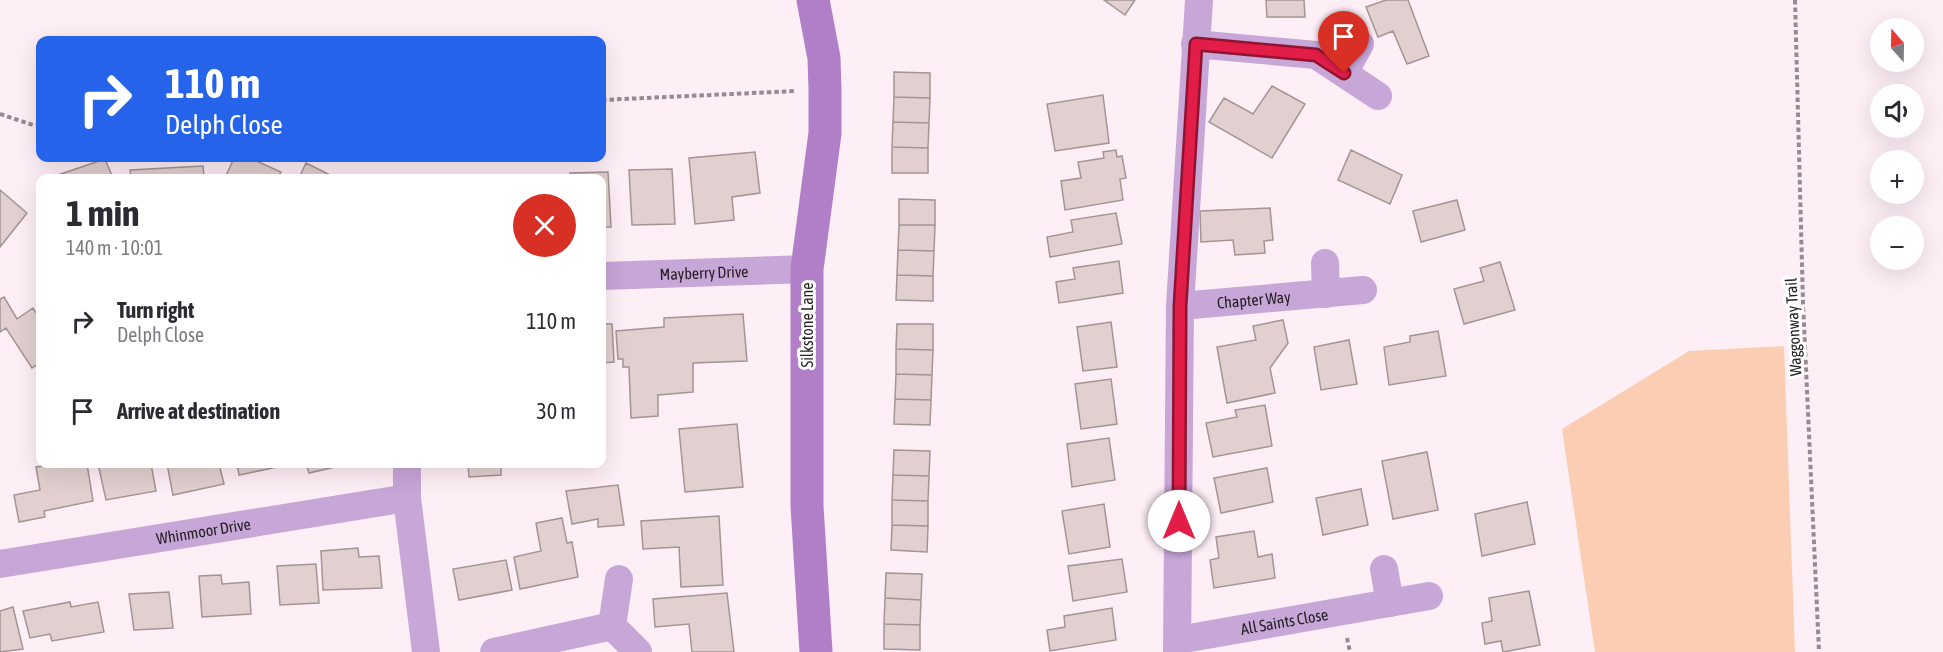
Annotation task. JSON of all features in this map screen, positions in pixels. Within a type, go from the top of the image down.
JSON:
[{"type":"street","name":"Silkstone Lane","points":[[813,0],[824,58],[825,90],[825,133],[807,269],[807,506],[816,652]]},
{"type":"street","points":[[1177,646],[1180,306],[1198,0]]},
{"type":"street","points":[[1196,44],[1316,55],[1378,96]]},
{"type":"street","points":[[1344,73],[1360,44]]},
{"type":"street","points":[[1325,263],[1326,294]]},
{"type":"street","name":"Mayberry Drive","points":[[606,276],[807,269]]},
{"type":"street","name":"Chapter Way","points":[[1180,306],[1363,290]]},
{"type":"street","points":[[407,468],[407,498],[426,652]]},
{"type":"street","name":"Whinmoor Drive","points":[[0,564],[407,498]]},
{"type":"street","points":[[1384,569],[1390,603]]},
{"type":"street","points":[[612,626],[619,579]]},
{"type":"street","name":"All Saints Close","points":[[1177,646],[1428,596]]},
{"type":"street","points":[[494,652],[612,626]]},
{"type":"street","points":[[612,626],[638,652]]},
{"type":"path","name":"Waggonway Trail","points":[[1795,0],[1803,291],[1820,652]]},
{"type":"path","points":[[606,99],[825,90]]},
{"type":"path","points":[[0,114],[36,125]]},
{"type":"shaded area","points":[[1784,346],[1795,652],[1595,652],[1562,429],[1689,351]]},
{"type":"building","points":[[1104,0],[1135,0],[1125,15]]},
{"type":"building","points":[[1266,0],[1304,0],[1305,17],[1267,17]]},
{"type":"building","points":[[1386,0],[1408,0],[1429,56],[1407,64],[1393,31],[1378,37],[1366,7]]},
{"type":"building","points":[[894,72],[930,73],[930,98],[894,97]]},
{"type":"building","points":[[1272,86],[1305,104],[1272,158],[1209,122],[1224,98],[1253,114]]},
{"type":"building","points":[[1103,95],[1109,143],[1055,151],[1047,104]]},
{"type":"building","points":[[894,97],[930,98],[929,123],[893,122]]},
{"type":"building","points":[[893,122],[929,123],[928,148],[892,147]]},
{"type":"building","points":[[892,147],[928,148],[928,173],[892,173]]},
{"type":"building","points":[[1116,150],[1117,157],[1122,156],[1126,178],[1120,179],[1123,200],[1065,210],[1061,181],[1081,178],[1078,162],[1104,158],[1103,152]]},
{"type":"building","points":[[1351,150],[1402,175],[1390,204],[1338,180]]},
{"type":"building","points":[[755,152],[760,193],[732,197],[734,220],[695,224],[689,158]]},
{"type":"building","points":[[96,162],[106,162],[111,174],[61,174]]},
{"type":"building","points":[[232,162],[259,162],[281,172],[280,174],[227,174]]},
{"type":"building","points":[[306,163],[328,174],[301,174]]},
{"type":"building","points":[[203,166],[204,174],[130,174],[130,170]]},
{"type":"building","points":[[672,169],[675,224],[632,225],[629,170]]},
{"type":"building","points":[[608,172],[611,227],[606,227],[606,174],[570,173]]},
{"type":"building","points":[[0,190],[27,213],[0,247]]},
{"type":"building","points":[[899,199],[935,200],[935,225],[899,225]]},
{"type":"building","points":[[1457,200],[1465,230],[1421,242],[1413,211]]},
{"type":"building","points":[[1270,208],[1273,240],[1264,241],[1265,253],[1235,255],[1233,240],[1201,242],[1200,211]]},
{"type":"building","points":[[1116,213],[1122,244],[1050,257],[1047,237],[1073,232],[1071,220]]},
{"type":"building","points":[[899,225],[935,225],[934,251],[898,250]]},
{"type":"building","points":[[898,250],[934,251],[933,276],[897,275]]},
{"type":"building","points":[[1119,261],[1123,293],[1059,303],[1056,282],[1075,279],[1073,268]]},
{"type":"building","points":[[1500,262],[1515,310],[1464,324],[1454,289],[1484,281],[1480,268]]},
{"type":"building","points":[[897,275],[933,276],[933,301],[896,300]]},
{"type":"building","points":[[4,297],[17,319],[33,308],[36,313],[36,366],[32,368],[6,328],[0,332],[0,299]]},
{"type":"building","points":[[743,314],[747,361],[693,363],[693,392],[658,395],[658,416],[631,418],[629,367],[623,367],[623,359],[618,359],[616,331],[664,327],[664,318]]},
{"type":"building","points":[[1283,320],[1288,343],[1270,368],[1275,393],[1227,403],[1217,347],[1256,340],[1253,326]]},
{"type":"building","points":[[1111,322],[1117,367],[1083,371],[1077,327]]},
{"type":"building","points":[[606,324],[612,324],[614,362],[606,363]]},
{"type":"building","points":[[897,324],[933,324],[933,350],[896,349]]},
{"type":"building","points":[[1438,331],[1446,376],[1389,385],[1384,347],[1410,342],[1410,336]]},
{"type":"building","points":[[1349,340],[1357,384],[1321,390],[1314,347]]},
{"type":"building","points":[[896,349],[933,350],[932,375],[896,374]]},
{"type":"building","points":[[896,374],[932,375],[931,400],[895,399]]},
{"type":"building","points":[[1111,379],[1117,424],[1081,429],[1075,384]]},
{"type":"building","points":[[895,399],[931,400],[930,425],[894,424]]},
{"type":"building","points":[[1265,405],[1272,446],[1213,457],[1206,423],[1237,417],[1235,410]]},
{"type":"building","points":[[737,424],[743,487],[685,492],[679,429]]},
{"type":"building","points":[[1109,438],[1115,480],[1072,487],[1067,444]]},
{"type":"building","points":[[894,450],[930,451],[929,476],[893,475]]},
{"type":"building","points":[[1427,452],[1438,510],[1393,519],[1382,461]]},
{"type":"building","points":[[36,468],[88,468],[93,501],[44,511],[45,517],[19,522],[14,495],[40,490]]},
{"type":"building","points":[[99,468],[152,468],[156,491],[106,500]]},
{"type":"building","points":[[168,468],[220,468],[224,484],[173,495]]},
{"type":"building","points":[[238,468],[273,468],[239,475]]},
{"type":"building","points":[[307,468],[331,468],[309,473]]},
{"type":"building","points":[[468,468],[501,468],[501,475],[469,477]]},
{"type":"building","points":[[1267,468],[1273,502],[1221,513],[1214,478]]},
{"type":"building","points":[[893,475],[929,476],[928,501],[892,500]]},
{"type":"building","points":[[618,485],[624,525],[598,527],[598,519],[572,524],[566,491]]},
{"type":"building","points":[[1361,489],[1368,525],[1323,535],[1316,498]]},
{"type":"building","points":[[892,500],[928,501],[928,526],[892,525]]},
{"type":"building","points":[[1527,502],[1535,544],[1482,556],[1475,514]]},
{"type":"building","points":[[1104,504],[1110,547],[1069,554],[1062,511]]},
{"type":"building","points":[[719,516],[723,585],[681,587],[679,547],[643,549],[641,521]]},
{"type":"building","points":[[562,518],[567,543],[572,542],[578,577],[520,589],[514,557],[541,551],[536,523]]},
{"type":"building","points":[[892,525],[928,526],[927,552],[891,550]]},
{"type":"building","points":[[1254,531],[1258,557],[1272,554],[1275,578],[1214,588],[1210,560],[1219,558],[1216,537]]},
{"type":"building","points":[[358,548],[359,557],[379,556],[382,588],[323,590],[321,551]]},
{"type":"building","points":[[1122,559],[1127,592],[1073,601],[1068,566]]},
{"type":"building","points":[[506,560],[512,590],[459,600],[453,569]]},
{"type":"building","points":[[316,564],[319,603],[280,605],[277,566]]},
{"type":"building","points":[[886,573],[922,574],[921,600],[885,598]]},
{"type":"building","points":[[221,575],[222,584],[249,582],[251,614],[202,617],[199,576]]},
{"type":"building","points":[[1529,591],[1540,645],[1503,652],[1501,641],[1485,644],[1482,623],[1492,621],[1489,598]]},
{"type":"building","points":[[169,592],[173,628],[134,630],[129,594]]},
{"type":"building","points":[[727,593],[734,652],[692,652],[689,624],[655,627],[653,599]]},
{"type":"building","points":[[885,598],[921,600],[920,625],[884,624]]},
{"type":"building","points":[[70,602],[71,607],[98,602],[104,632],[52,641],[50,634],[30,638],[23,611]]},
{"type":"building","points":[[13,607],[23,649],[0,652],[0,611]]},
{"type":"building","points":[[1112,608],[1116,640],[1050,651],[1047,630],[1065,627],[1064,616]]},
{"type":"building","points":[[884,624],[920,625],[920,650],[884,649]]},
{"type":"route","points":[[1179,521],[1180,306],[1196,44],[1316,55],[1344,73]]}]
